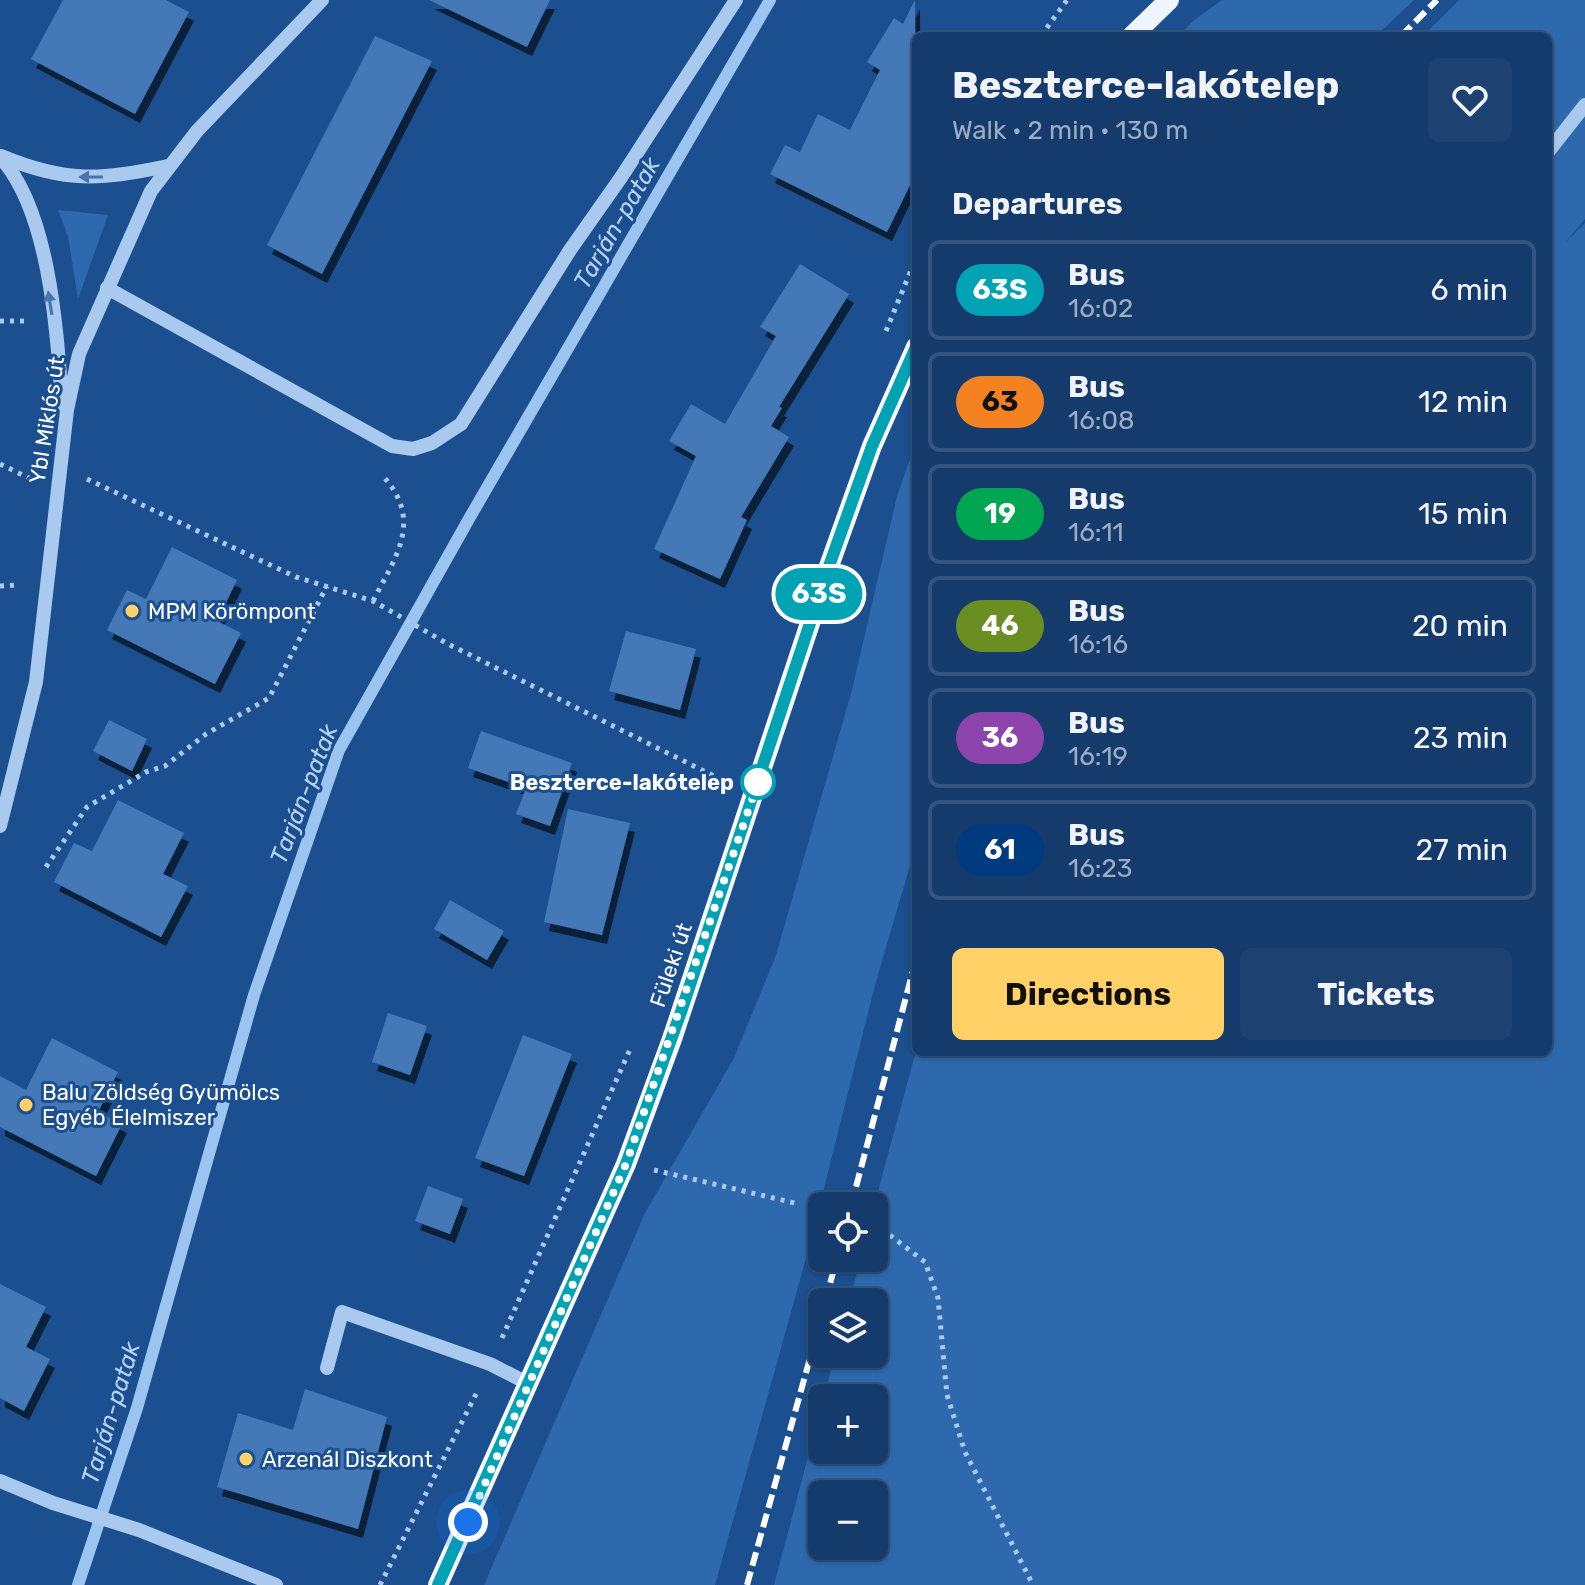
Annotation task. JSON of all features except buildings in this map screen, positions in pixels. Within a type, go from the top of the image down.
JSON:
[{"type":"main road","points":[[1136,32],[1169,0]]},
{"type":"main road","name":"Füleki út","points":[[438,1585],[626,1164],[872,446],[912,356]]},
{"type":"street","name":"Ybl Miklós út","points":[[0,826],[36,682],[71,380],[133,225],[168,166],[197,131],[322,0]]},
{"type":"street","points":[[107,288],[392,446],[413,449],[432,443],[461,424],[570,250],[736,0]]},
{"type":"street","points":[[1552,147],[1585,105]]},
{"type":"street","points":[[0,156],[36,170],[69,177],[103,177],[168,166]]},
{"type":"street","points":[[0,156],[30,208],[43,260],[58,354],[64,436]]},
{"type":"street","points":[[327,1368],[342,1312],[490,1364],[529,1384]]},
{"type":"street","points":[[0,1481],[53,1503],[139,1530],[276,1585]]},
{"type":"path","points":[[1044,32],[1067,0]]},
{"type":"path","points":[[880,344],[912,268]]},
{"type":"path","points":[[61,467],[296,577],[373,601],[448,644],[753,797]]},
{"type":"path","points":[[371,469],[385,477],[404,516],[405,539],[373,601]]},
{"type":"path","points":[[46,867],[87,807],[146,772],[165,766],[206,734],[269,698],[327,586]]},
{"type":"path","points":[[380,1585],[490,1364],[633,1044]]},
{"type":"path","points":[[626,1164],[799,1204]]},
{"type":"path","points":[[888,1234],[925,1262],[938,1298],[947,1395],[965,1452],[1033,1585]]},
{"type":"shaded area","points":[[1222,0],[1414,0],[1380,32],[1183,32]]},
{"type":"shaded area","points":[[1459,0],[1585,0],[1585,219],[1565,243],[1585,223],[1585,1585],[774,1585],[808,1457],[808,1464],[888,1464],[888,1384],[828,1384],[832,1368],[888,1368],[888,1288],[853,1288],[857,1272],[888,1272],[888,1192],[878,1192],[915,1056],[1552,1056],[1552,32],[1427,32]]},
{"type":"shaded area","points":[[58,210],[108,215],[78,299],[68,236]]},
{"type":"shaded area","points":[[912,453],[912,859],[875,985],[823,1192],[808,1192],[808,1251],[715,1585],[484,1585],[645,1213],[734,1058],[776,955],[852,690],[897,496]]},
{"type":"waterway","name":"Tarján-patak","points":[[78,1585],[137,1408],[254,995],[339,750],[470,517],[770,0]]},
{"type":"railway","points":[[1405,32],[1437,0]]},
{"type":"railway","points":[[855,1192],[912,974]]},
{"type":"railway","points":[[829,1288],[833,1272]]},
{"type":"railway","points":[[747,1585],[808,1365]]},
{"type":"bus line","name":"63S","points":[[438,1585],[626,1164],[681,1012],[828,569],[872,446],[912,356]]},
{"type":"place","name":"MPM Körömpont","points":[[132,611]]},
{"type":"place","name":"Beszterce-lakótelep","points":[[758,782]]},
{"type":"place","name":"Balu Zöldség Gyümölcs Egyéb Élelmiszer","points":[[26,1105]]},
{"type":"place","name":"Arzenál Diszkont","points":[[246,1459]]},
{"type":"route","points":[[468,1522],[626,1164],[672,1039],[763,768],[758,782]]}]
